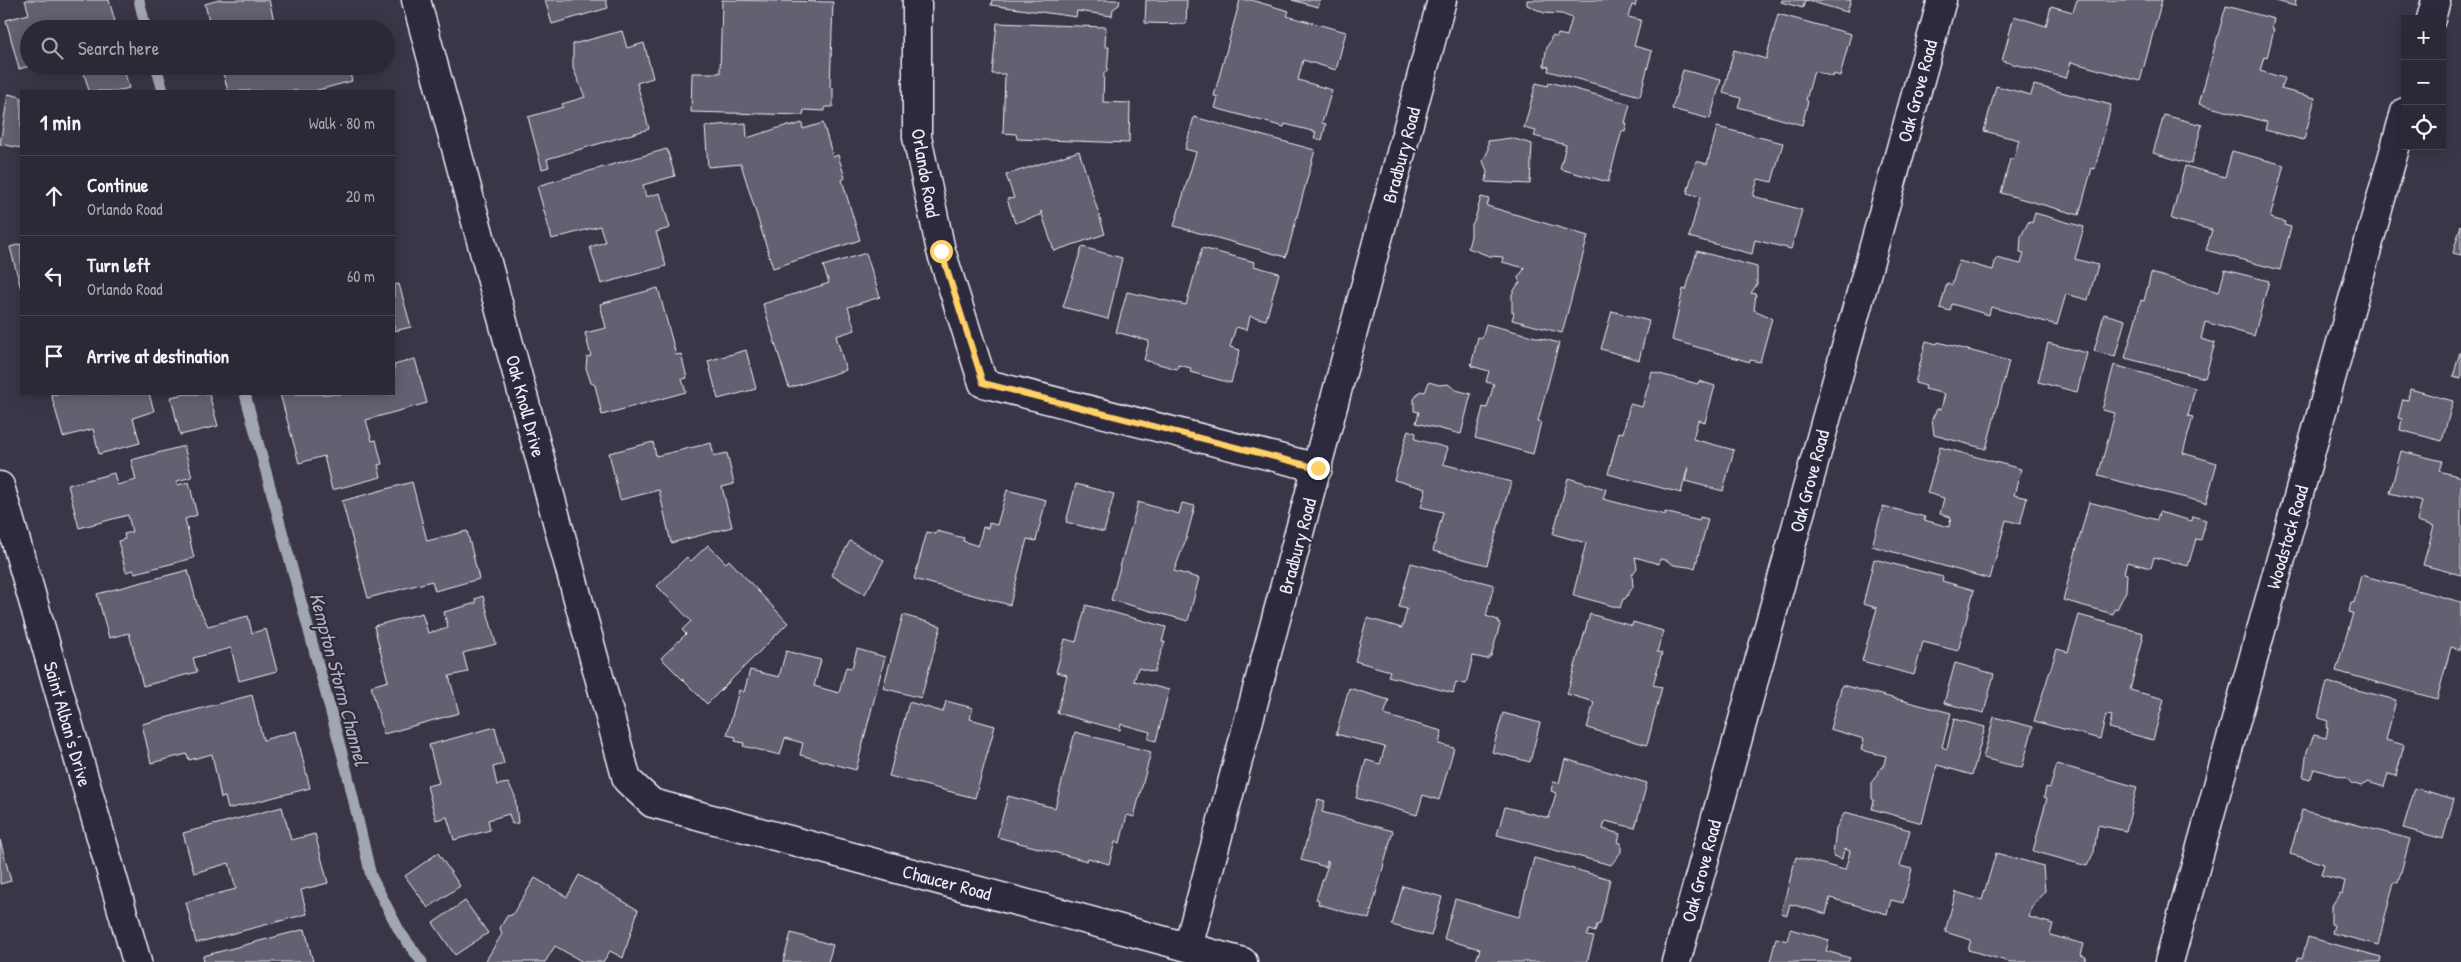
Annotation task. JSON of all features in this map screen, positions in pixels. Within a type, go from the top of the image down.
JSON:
[{"type":"street","name":"Oak Knoll Drive","points":[[416,0],[627,780],[652,803]]},
{"type":"street","name":"Orlando Road","points":[[917,0],[917,137],[941,251],[983,383],[1318,468]]},
{"type":"street","name":"Bradbury Road","points":[[1188,947],[1442,0]]},
{"type":"street","name":"Oak Grove Road","points":[[1676,962],[1942,0]]},
{"type":"street","points":[[2432,15],[2436,0]]},
{"type":"street","name":"Woodstock Road","points":[[2169,962],[2401,126]]},
{"type":"street","name":"Saint Alban's Drive","points":[[0,486],[137,962]]},
{"type":"street","name":"Chaucer Road","points":[[652,803],[1243,962]]},
{"type":"building","points":[[25,0],[109,0],[115,20],[20,20],[19,69],[6,20],[29,14]]},
{"type":"building","points":[[219,0],[269,0],[274,20],[209,20],[205,4]]},
{"type":"building","points":[[545,0],[606,0],[608,8],[552,24]]},
{"type":"building","points":[[722,0],[833,2],[830,88],[833,87],[833,107],[825,107],[825,111],[804,110],[803,115],[691,112],[692,73],[720,73]]},
{"type":"building","points":[[992,0],[1120,0],[1119,5],[1113,9],[1112,16],[1077,11],[1076,17],[991,5]]},
{"type":"building","points":[[1146,0],[1187,0],[1186,24],[1145,23]]},
{"type":"building","points":[[1240,0],[1251,0],[1289,11],[1287,16],[1346,32],[1336,70],[1303,60],[1298,80],[1332,90],[1322,123],[1326,124],[1322,140],[1314,138],[1316,132],[1285,124],[1284,127],[1215,108],[1218,97],[1214,96]]},
{"type":"building","points":[[1292,0],[1320,0],[1318,7]]},
{"type":"building","points":[[1527,0],[1637,0],[1635,6],[1632,5],[1628,17],[1641,20],[1634,46],[1652,51],[1640,96],[1548,71],[1549,67],[1544,66],[1546,50],[1552,36],[1557,37],[1558,34],[1567,36],[1572,18],[1562,14],[1544,13],[1527,5]]},
{"type":"building","points":[[1782,0],[1805,0],[1803,8],[1781,2]]},
{"type":"building","points":[[1805,0],[1851,0],[1847,12]]},
{"type":"building","points":[[2077,0],[2162,0],[2140,81],[2071,62],[2066,78],[2002,61],[2014,16],[2046,26],[2051,6],[2073,12]]},
{"type":"building","points":[[2272,0],[2296,0],[2295,6]]},
{"type":"building","points":[[2226,6],[2274,19],[2272,28],[2274,29],[2267,58],[2264,57],[2260,71],[2284,78],[2281,89],[2315,98],[2304,140],[2265,130],[2267,122],[2199,104]]},
{"type":"building","points":[[1778,14],[1851,34],[1840,76],[1834,74],[1833,77],[1814,71],[1806,100],[1808,101],[1802,125],[1738,107],[1741,98],[1723,93],[1734,50],[1766,59]]},
{"type":"building","points":[[997,23],[1106,27],[1105,47],[1109,47],[1107,72],[1104,72],[1103,102],[1130,103],[1129,143],[1017,139],[1016,134],[1003,133],[1005,74],[992,74]]},
{"type":"building","points":[[622,31],[627,48],[644,43],[653,78],[637,83],[649,129],[547,159],[549,167],[542,169],[528,117],[563,107],[562,104],[585,97],[573,68],[573,44]]},
{"type":"building","points":[[1683,70],[1721,80],[1710,119],[1672,109]]},
{"type":"building","points":[[85,75],[125,75],[129,88],[121,90],[89,90]]},
{"type":"building","points":[[224,75],[350,75],[352,81],[318,90],[228,90]]},
{"type":"building","points":[[1549,82],[1630,104],[1625,123],[1627,123],[1625,132],[1622,131],[1608,182],[1560,169],[1566,145],[1534,136],[1536,131],[1524,128],[1536,83],[1548,86]]},
{"type":"building","points":[[2034,85],[2111,105],[2095,169],[2092,168],[2079,215],[2001,193],[2010,159],[2014,159],[2019,140],[1984,131],[1996,86],[2031,95]]},
{"type":"building","points":[[8,94],[20,97],[20,148],[0,144]]},
{"type":"building","points":[[2164,115],[2202,125],[2191,164],[2153,153]]},
{"type":"building","points":[[1194,117],[1315,150],[1286,257],[1174,226],[1196,152],[1185,149]]},
{"type":"building","points":[[746,123],[747,138],[788,125],[789,127],[802,123],[803,129],[823,123],[833,157],[838,155],[845,178],[842,180],[860,240],[773,268],[741,164],[708,167],[705,126]]},
{"type":"building","points":[[1717,127],[1783,143],[1772,182],[1758,179],[1753,196],[1802,210],[1791,249],[1755,240],[1752,254],[1689,237],[1700,197],[1687,193],[1696,161],[1707,164]]},
{"type":"building","points":[[1511,138],[1532,144],[1530,184],[1486,182],[1487,171],[1483,161],[1488,151],[1488,141]]},
{"type":"building","points":[[667,149],[675,176],[643,185],[646,197],[660,193],[670,228],[656,232],[666,266],[601,284],[590,247],[605,242],[600,226],[552,239],[537,186]]},
{"type":"building","points":[[1079,151],[1105,234],[1054,251],[1041,211],[1041,215],[1015,223],[1007,199],[1014,198],[1006,175]]},
{"type":"building","points":[[2232,151],[2284,165],[2270,218],[2285,222],[2284,225],[2291,227],[2280,270],[2206,250],[2212,230],[2171,219],[2185,166],[2225,177]]},
{"type":"building","points":[[1481,197],[1489,199],[1487,206],[1588,236],[1562,333],[1512,320],[1514,313],[1512,312],[1512,294],[1518,284],[1520,284],[1518,277],[1525,268],[1502,262],[1503,257],[1489,256],[1468,248],[1471,226]]},
{"type":"building","points":[[2035,213],[2084,227],[2075,259],[2098,265],[2088,300],[2066,294],[2057,325],[1991,307],[1989,315],[1952,304],[1950,311],[1940,308],[1947,283],[1952,285],[1959,261],[1993,270],[1996,258],[2021,264],[2024,253],[2020,252],[2021,236],[2029,221],[2032,223]]},
{"type":"building","points":[[2461,225],[2461,255],[2453,253]]},
{"type":"building","points":[[20,244],[20,285],[10,247]]},
{"type":"building","points":[[1082,247],[1122,258],[1108,319],[1063,307]]},
{"type":"building","points":[[1202,248],[1255,262],[1254,266],[1279,273],[1266,320],[1250,316],[1247,330],[1236,327],[1230,347],[1240,350],[1231,383],[1190,372],[1191,368],[1178,365],[1177,369],[1144,360],[1149,341],[1116,332],[1127,292],[1186,305]]},
{"type":"building","points":[[1697,251],[1757,267],[1757,284],[1751,293],[1756,294],[1754,310],[1772,318],[1760,362],[1750,360],[1750,362],[1672,340],[1683,289],[1686,290]]},
{"type":"building","points":[[866,253],[880,297],[848,307],[855,330],[836,336],[846,370],[789,388],[763,304],[829,283],[823,266]]},
{"type":"building","points":[[2225,270],[2269,281],[2254,336],[2205,322],[2201,339],[2215,343],[2205,378],[2125,358],[2141,300],[2144,301],[2151,273],[2219,292]]},
{"type":"building","points":[[399,284],[411,327],[395,331],[395,285]]},
{"type":"building","points":[[658,288],[676,355],[681,354],[687,378],[682,379],[686,392],[602,415],[595,385],[591,383],[586,368],[587,357],[591,356],[585,333],[606,328],[600,304]]},
{"type":"building","points":[[1612,311],[1649,321],[1639,360],[1601,349]]},
{"type":"building","points":[[2104,314],[2125,320],[2115,357],[2094,351]]},
{"type":"building","points":[[1486,324],[1559,343],[1538,421],[1541,422],[1533,454],[1475,438],[1483,407],[1487,408],[1494,384],[1486,382],[1489,371],[1471,366],[1478,337],[1482,338]]},
{"type":"building","points":[[1926,341],[1937,344],[1938,342],[2009,361],[1986,449],[1934,435],[1932,419],[1937,409],[1941,409],[1945,394],[1925,389],[1926,386],[1915,383]]},
{"type":"building","points":[[2048,343],[2087,353],[2077,392],[2038,382]]},
{"type":"building","points":[[746,350],[756,389],[718,399],[708,361]]},
{"type":"building","points":[[2461,352],[2461,379],[2453,377]]},
{"type":"building","points":[[415,359],[427,403],[366,420],[372,441],[376,440],[382,464],[378,465],[381,477],[332,490],[324,456],[299,463],[280,395],[395,395],[395,365]]},
{"type":"building","points":[[2114,365],[2195,388],[2188,416],[2193,417],[2183,453],[2217,463],[2206,503],[2098,476],[2115,413],[2102,410]]},
{"type":"building","points":[[1652,372],[1698,384],[1699,381],[1715,386],[1705,422],[1698,420],[1693,439],[1734,450],[1723,491],[1685,481],[1688,467],[1681,493],[1608,474],[1619,432],[1623,433],[1630,404],[1642,407]]},
{"type":"building","points":[[1429,382],[1439,385],[1448,384],[1456,390],[1471,394],[1461,434],[1416,423],[1419,412],[1414,411],[1414,399],[1420,391],[1425,392]]},
{"type":"building","points":[[2410,389],[2453,401],[2442,441],[2400,430],[2402,419],[2398,418],[2403,399],[2408,400]]},
{"type":"building","points":[[51,395],[149,395],[154,411],[133,418],[140,443],[99,454],[93,429],[63,437]]},
{"type":"building","points":[[180,395],[209,395],[218,426],[180,435],[171,397]]},
{"type":"building","points":[[1408,430],[1416,433],[1415,439],[1448,448],[1443,464],[1511,482],[1487,565],[1433,551],[1443,512],[1421,507],[1426,489],[1394,480]]},
{"type":"building","points":[[653,442],[656,456],[711,443],[714,456],[727,453],[734,484],[722,487],[732,527],[671,543],[659,490],[620,500],[609,453]]},
{"type":"building","points":[[184,446],[192,477],[177,481],[178,485],[189,482],[197,515],[185,519],[194,558],[135,573],[134,570],[126,572],[118,541],[125,539],[124,534],[132,532],[128,515],[79,528],[68,485],[114,473],[117,485],[136,480],[131,460]]},
{"type":"building","points":[[1940,447],[2021,469],[2014,495],[2027,498],[2020,524],[2006,520],[1990,579],[1872,546],[1883,506],[1925,517],[1924,520],[1949,527],[1951,517],[1940,514],[1944,498],[1927,493]]},
{"type":"building","points":[[2401,451],[2442,461],[2439,471],[2461,477],[2461,575],[2423,565],[2434,526],[2417,521],[2422,501],[2390,493]]},
{"type":"building","points":[[1568,478],[1606,489],[1603,499],[1665,515],[1665,512],[1699,521],[1700,517],[1708,519],[1695,568],[1674,565],[1666,560],[1660,559],[1659,564],[1635,557],[1637,568],[1632,575],[1633,587],[1625,599],[1623,599],[1620,608],[1573,595],[1586,543],[1553,534]]},
{"type":"building","points":[[412,482],[427,541],[467,531],[479,579],[435,591],[432,581],[368,598],[342,501]]},
{"type":"building","points":[[1076,484],[1114,494],[1104,532],[1066,522]]},
{"type":"building","points":[[1007,490],[1046,500],[1036,541],[1027,539],[1010,605],[914,579],[927,532],[936,534],[937,531],[964,538],[963,541],[978,546],[983,527],[988,528],[989,523],[997,525]]},
{"type":"building","points":[[1138,502],[1179,514],[1182,503],[1195,506],[1186,539],[1174,571],[1199,578],[1188,621],[1111,600]]},
{"type":"building","points":[[2089,502],[2157,520],[2159,512],[2192,521],[2193,516],[2206,520],[2201,540],[2196,539],[2188,566],[2154,557],[2151,568],[2127,562],[2124,573],[2127,574],[2126,591],[2117,609],[2114,609],[2113,614],[2063,600]]},
{"type":"building","points":[[850,541],[884,560],[865,594],[831,575]]},
{"type":"building","points":[[708,545],[726,563],[729,560],[788,623],[707,704],[661,658],[686,634],[682,630],[691,621],[657,586],[687,557],[691,561]]},
{"type":"building","points":[[1874,559],[1943,577],[1942,581],[1974,590],[1958,651],[1923,642],[1914,675],[1862,661],[1877,608],[1863,604]]},
{"type":"building","points":[[1411,563],[1494,585],[1486,616],[1498,620],[1500,625],[1491,656],[1487,659],[1473,656],[1466,684],[1456,682],[1453,693],[1388,676],[1390,671],[1355,661],[1367,618],[1402,628],[1407,609],[1399,607]]},
{"type":"building","points":[[188,570],[197,604],[208,626],[248,616],[252,633],[266,629],[277,671],[239,681],[231,648],[193,658],[197,672],[143,686],[129,633],[109,638],[97,594]]},
{"type":"building","points":[[2361,575],[2461,602],[2461,650],[2451,647],[2437,699],[2336,671],[2353,613],[2349,612],[2351,602],[2354,603]]},
{"type":"building","points":[[483,596],[496,644],[463,653],[468,672],[449,676],[459,713],[384,734],[371,686],[388,681],[374,626],[422,613],[428,633],[448,628],[444,612],[476,603],[475,599]]},
{"type":"building","points":[[1086,605],[1166,627],[1162,642],[1165,642],[1154,672],[1138,668],[1134,681],[1169,690],[1156,741],[1148,739],[1150,732],[1121,724],[1120,730],[1057,713],[1067,675],[1056,672],[1065,639],[1076,642]]},
{"type":"building","points":[[1590,614],[1632,626],[1633,622],[1663,631],[1657,652],[1662,653],[1653,685],[1662,687],[1647,745],[1587,728],[1594,702],[1567,694]]},
{"type":"building","points":[[903,615],[941,626],[921,698],[883,688]]},
{"type":"building","points":[[2079,615],[2143,633],[2130,690],[2164,699],[2153,740],[2109,728],[2112,716],[2106,715],[2100,739],[2034,721],[2057,649],[2068,652]]},
{"type":"building","points":[[857,649],[885,657],[856,770],[800,755],[803,743],[785,738],[780,755],[743,746],[744,743],[735,741],[736,737],[727,735],[739,690],[744,692],[750,670],[779,677],[786,651],[821,660],[814,686],[839,693],[846,667],[852,668]]},
{"type":"building","points":[[1955,663],[1994,674],[1984,713],[1944,703]]},
{"type":"building","points":[[2327,682],[2396,700],[2386,740],[2404,745],[2396,776],[2388,774],[2384,787],[2368,782],[2361,786],[2351,783],[2347,778],[2314,769],[2310,780],[2303,778],[2307,751],[2314,735],[2326,738],[2328,721],[2318,718]]},
{"type":"building","points":[[1842,685],[1951,713],[1942,747],[1947,749],[1954,719],[1985,727],[1972,775],[1937,765],[1922,823],[1872,809],[1874,800],[1872,799],[1872,782],[1881,768],[1883,768],[1886,756],[1861,750],[1864,739],[1830,729]]},
{"type":"building","points":[[1349,688],[1389,700],[1384,715],[1442,731],[1439,744],[1454,748],[1439,800],[1423,795],[1417,815],[1356,798],[1366,760],[1380,764],[1385,747],[1336,734]]},
{"type":"building","points":[[252,695],[263,740],[296,731],[310,788],[228,809],[225,797],[221,798],[212,754],[189,760],[187,754],[151,763],[142,724]]},
{"type":"building","points":[[946,701],[973,708],[970,719],[995,726],[975,798],[889,776],[909,702],[943,712]]},
{"type":"building","points":[[1503,713],[1540,723],[1530,762],[1492,752]]},
{"type":"building","points":[[1994,717],[2033,727],[2022,768],[1983,758]]},
{"type":"building","points":[[495,727],[504,764],[493,767],[497,785],[508,783],[515,796],[518,823],[512,824],[509,814],[488,820],[490,830],[454,840],[447,817],[436,820],[427,786],[439,783],[429,745]]},
{"type":"building","points":[[1075,732],[1151,752],[1134,817],[1127,815],[1120,843],[1115,842],[1109,864],[1088,858],[1087,861],[997,837],[1008,796],[1055,808]]},
{"type":"building","points":[[1565,759],[1647,783],[1635,828],[1605,821],[1603,829],[1620,834],[1618,842],[1621,843],[1621,852],[1611,865],[1497,835],[1505,807],[1549,818],[1556,793],[1551,791],[1553,782],[1559,783]]},
{"type":"building","points":[[2057,764],[2137,787],[2126,831],[2098,825],[2094,852],[2087,866],[2033,851],[2047,798],[2044,797],[2046,787],[2050,788]]},
{"type":"building","points":[[2415,788],[2454,799],[2443,839],[2403,828]]},
{"type":"building","points":[[1318,799],[1325,801],[1322,812],[1393,831],[1369,919],[1318,904],[1319,900],[1316,899],[1329,862],[1327,861],[1326,867],[1301,860]]},
{"type":"building","points":[[282,807],[291,840],[315,834],[328,883],[301,890],[307,914],[196,943],[186,902],[236,889],[229,863],[194,873],[183,833]]},
{"type":"building","points":[[2302,810],[2410,839],[2398,883],[2394,882],[2378,945],[2332,933],[2334,925],[2331,924],[2331,907],[2340,893],[2342,894],[2345,881],[2321,875],[2324,864],[2290,854]]},
{"type":"building","points":[[1845,812],[1910,830],[1900,866],[1912,869],[1903,903],[1891,900],[1887,914],[1830,898],[1826,914],[1790,904],[1787,915],[1781,913],[1796,857],[1845,870],[1850,851],[1844,849],[1842,859],[1833,856],[1836,828]]},
{"type":"building","points":[[0,840],[11,881],[0,884]]},
{"type":"building","points":[[438,853],[460,886],[428,908],[405,876]]},
{"type":"building","points":[[1996,853],[2043,866],[2045,891],[2032,906],[2029,917],[2053,924],[2050,935],[2084,944],[2081,955],[2086,957],[2084,962],[2010,962],[1968,950],[1971,940],[1945,932],[1956,892],[1982,900]]},
{"type":"building","points":[[1534,858],[1610,879],[1600,924],[1597,925],[1595,932],[1589,930],[1587,936],[1594,937],[1587,962],[1480,962],[1476,961],[1480,949],[1444,939],[1455,899],[1519,917]]},
{"type":"building","points":[[579,875],[638,910],[623,958],[610,951],[603,962],[583,962],[555,946],[545,962],[485,962],[502,934],[500,928],[507,916],[512,915],[535,878],[567,897]]},
{"type":"building","points":[[1403,886],[1442,897],[1431,936],[1392,925]]},
{"type":"building","points":[[465,901],[488,933],[455,955],[433,923]]},
{"type":"building","points":[[305,929],[313,962],[204,962],[203,956]]},
{"type":"building","points":[[1790,929],[1829,940],[1826,951],[1850,958],[1848,962],[1770,962],[1776,938],[1787,941]]},
{"type":"building","points":[[791,933],[833,945],[828,962],[783,962]]},
{"type":"building","points":[[2308,937],[2381,957],[2380,962],[2297,962],[2298,958],[2302,959]]},
{"type":"waterway","name":"Kempton Storm Channel","points":[[139,0],[144,20]]},
{"type":"waterway","name":"Kempton Storm Channel","points":[[159,75],[163,90]]},
{"type":"waterway","name":"Kempton Storm Channel","points":[[245,395],[347,772],[371,876],[400,932],[422,962]]},
{"type":"route","points":[[941,251],[983,383],[1318,468]]}]
